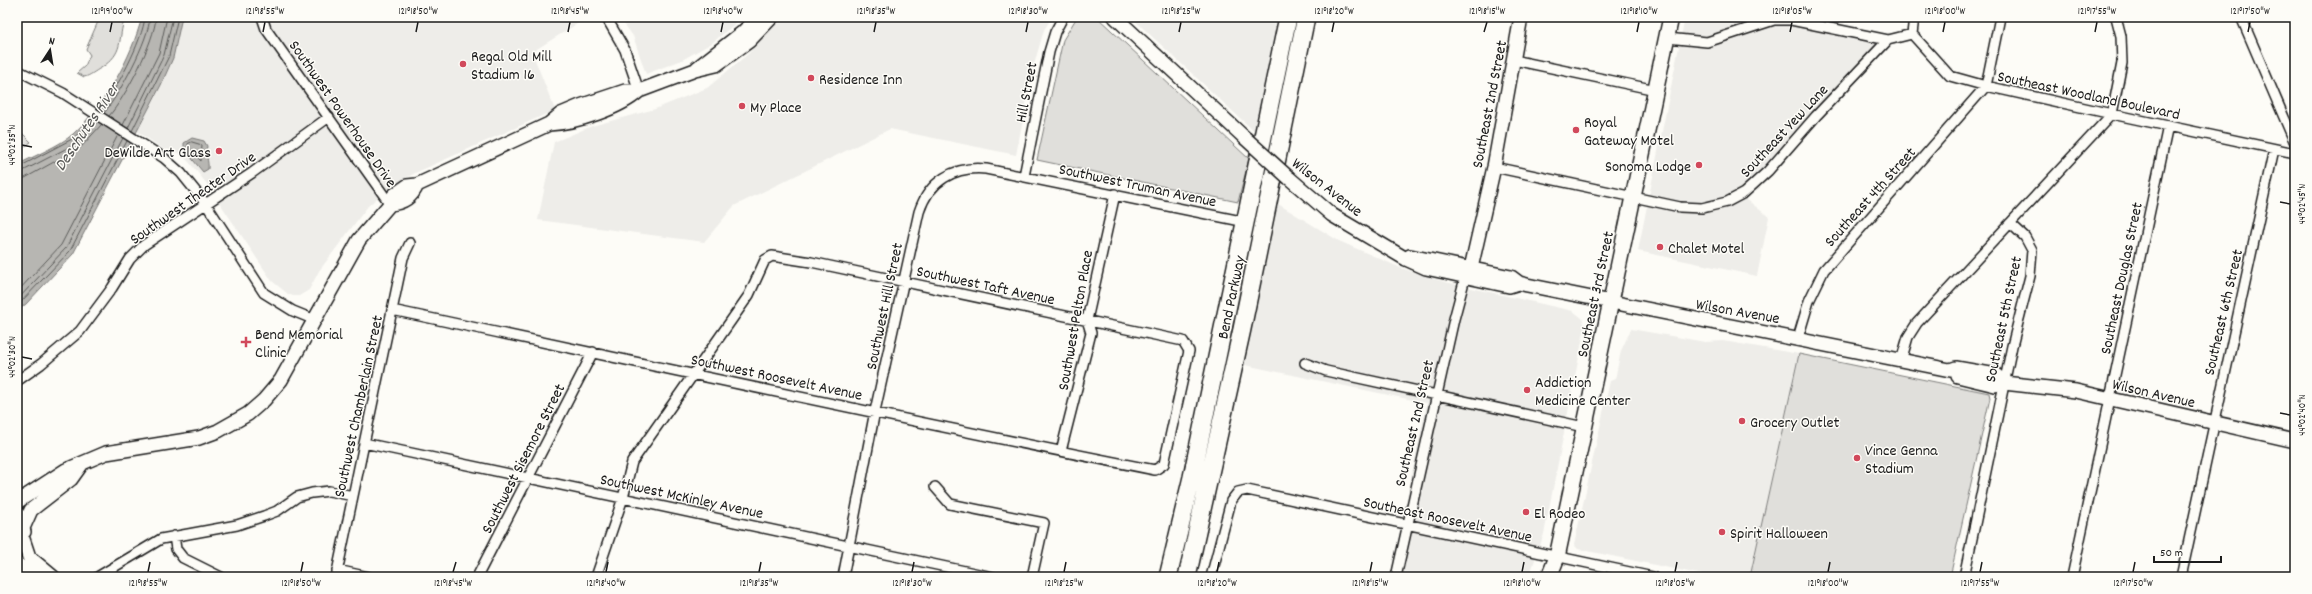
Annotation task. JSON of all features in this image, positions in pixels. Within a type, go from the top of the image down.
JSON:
[{"type":"highway","name":"Bend Parkway","points":[[1168,577],[1192,477],[1288,17]]},
{"type":"highway","name":"Bend Parkway","points":[[1187,577],[1245,315],[1306,17]]},
{"type":"main road","name":"Southeast 3rd Street","points":[[1549,577],[1557,557],[1671,17]]},
{"type":"street","name":"Southwest Powerhouse Drive","points":[[262,17],[266,29],[390,204]]},
{"type":"street","points":[[606,17],[625,50],[639,91]]},
{"type":"street","points":[[696,70],[743,32],[758,17]]},
{"type":"street","points":[[17,502],[66,470],[81,465],[106,453],[122,449],[199,438],[233,424],[264,400],[281,380],[359,240],[390,204],[400,203],[406,199],[414,192],[418,185],[550,124],[565,124],[628,101],[639,91],[696,70],[716,65],[749,41],[772,17]]},
{"type":"street","name":"Hill Street","points":[[1024,176],[1049,50],[1063,17]]},
{"type":"street","name":"Wilson Avenue","points":[[1114,17],[1289,178],[1332,214],[1401,256],[1468,273],[1511,277],[1519,283],[1611,303],[1798,338],[1901,361],[1950,370],[1956,368],[1996,375],[2004,383],[2076,391],[2295,441]]},
{"type":"street","name":"Southeast 2nd Street","points":[[1396,577],[1454,319],[1468,273],[1494,167],[1521,17]]},
{"type":"street","points":[[1667,38],[1707,42],[1774,20],[1791,20],[1888,40],[1912,34],[1914,17]]},
{"type":"street","points":[[1986,86],[2000,17]]},
{"type":"street","points":[[1901,361],[1908,337],[1917,323],[2112,114],[2122,63],[2121,36],[2116,17]]},
{"type":"street","points":[[2241,17],[2295,143]]},
{"type":"street","name":"Southeast Woodland Boulevard","points":[[1912,34],[1950,76],[1986,86],[2295,153]]},
{"type":"street","name":"Southeast Yew Lane","points":[[1494,167],[1680,207],[1702,208],[1727,202],[1744,193],[1768,171],[1816,116],[1888,40]]},
{"type":"street","points":[[1514,60],[1656,90]]},
{"type":"street","points":[[17,70],[53,87],[159,155],[181,173],[206,204],[264,293],[293,311],[315,320]]},
{"type":"street","name":"Southeast 4th Street","points":[[1798,338],[1809,301],[1824,270],[1986,86]]},
{"type":"street","name":"Southwest Theater Drive","points":[[17,380],[41,364],[80,331],[112,288],[130,259],[144,245],[206,204],[329,117]]},
{"type":"street","name":"Southeast Douglas Street","points":[[2072,577],[2168,126]]},
{"type":"street","name":"Southeast 6th Street","points":[[2181,577],[2213,422],[2274,149]]},
{"type":"street","name":"Southwest Hill Street","points":[[843,577],[875,412],[921,207],[925,197],[937,182],[952,172],[968,169],[990,170],[1024,176]]},
{"type":"street","name":"Southwest Truman Avenue","points":[[1024,176],[1246,222]]},
{"type":"street","name":"Southwest Pelton Place","points":[[1061,451],[1090,333],[1087,320],[1115,194]]},
{"type":"street","name":"Southeast 5th Street","points":[[1964,577],[2004,383],[2030,276],[2032,250],[2025,237],[2010,223]]},
{"type":"street","name":"Southwest Chamberlain Street","points":[[337,574],[403,258],[410,243]]},
{"type":"street","name":"Southwest Taft Avenue","points":[[693,373],[749,295],[765,260],[772,256],[1087,320],[1183,342],[1189,351],[1164,464],[1155,470]]},
{"type":"street","name":"Southwest Roosevelt Avenue","points":[[392,310],[1155,470]]},
{"type":"street","name":"Southwest Sisemore Street","points":[[477,577],[593,352]]},
{"type":"street","points":[[1305,363],[1326,371],[1584,427]]},
{"type":"street","points":[[596,577],[623,498],[632,462],[693,373]]},
{"type":"street","name":"Southwest McKinley Avenue","points":[[364,443],[993,577]]},
{"type":"street","points":[[21,539],[31,510],[71,480],[81,465]]},
{"type":"street","points":[[935,487],[950,504],[1044,523],[1032,577]]},
{"type":"street","name":"Southeast Roosevelt Avenue","points":[[1211,577],[1231,501],[1238,492],[1247,490],[1653,577]]},
{"type":"street","points":[[99,576],[161,539],[237,525],[277,511],[297,497],[312,493],[329,491],[353,496]]},
{"type":"street","points":[[17,513],[21,539],[29,557],[53,577]]},
{"type":"street","points":[[174,536],[176,549],[183,558],[221,577]]},
{"type":"street","points":[[17,564],[35,577]]},
{"type":"street","points":[[337,574],[369,577]]},
{"type":"shaded area","points":[[100,17],[125,17],[119,46],[114,57],[109,62],[90,75],[84,77],[77,73],[85,66],[90,55],[86,49]]},
{"type":"shaded area","points":[[182,17],[588,17],[532,52],[555,110],[415,173],[390,187],[368,206],[319,271],[309,290],[299,296],[293,296],[288,294],[272,281],[207,184],[189,162],[179,153],[163,149],[137,131],[173,58]]},
{"type":"shaded area","points":[[619,17],[743,17],[712,43],[682,60],[646,74],[633,36]]},
{"type":"shaded area","points":[[783,17],[1052,17],[1044,30],[1033,68],[1016,155],[890,129],[734,206],[704,242],[538,220],[554,142],[592,126],[655,109],[707,88],[748,54]]},
{"type":"shaded area","points":[[1077,17],[1097,17],[1249,159],[1238,202],[1037,160],[1063,40]]},
{"type":"shaded area","points":[[1131,17],[1277,17],[1255,132]]},
{"type":"shaded area","points":[[1685,17],[1819,17],[1887,46],[1746,199],[1769,217],[1757,276],[1638,251]]},
{"type":"shaded area","points":[[17,128],[31,142],[17,152]]},
{"type":"shaded area","points":[[1278,204],[1339,241],[1401,268],[1445,282],[1573,311],[1582,318],[1585,326],[1544,534],[1529,577],[1390,577],[1427,403],[1245,365]]},
{"type":"shaded area","points":[[1631,329],[1705,342],[1723,341],[1799,354],[1750,577],[1713,577],[1578,549],[1574,545],[1610,381],[1615,379],[1621,351]]},
{"type":"shaded area","points":[[1799,354],[1989,393],[1990,398],[1950,577],[1750,577]]},
{"type":"water","name":"Deschutes River","points":[[142,17],[182,17],[173,58],[161,85],[73,254],[26,304],[17,311],[17,165],[54,147],[68,138],[96,109],[124,65]]},
{"type":"water","points":[[192,138],[204,141],[207,146],[206,152],[208,169],[203,172],[184,149],[184,143]]},
{"type":"place","name":"Regal Old Mill Stadium 16","points":[[463,64]]},
{"type":"place","name":"Residence Inn","points":[[811,78]]},
{"type":"place","name":"My Place","points":[[742,106]]},
{"type":"place","name":"Royal Gateway Motel","points":[[1576,130]]},
{"type":"place","name":"DeWilde Art Glass","points":[[219,151]]},
{"type":"place","name":"Sonoma Lodge","points":[[1699,165]]},
{"type":"place","name":"Chalet Motel","points":[[1660,247]]},
{"type":"place","name":"Bend Memorial Clinic","points":[[246,342]]},
{"type":"place","name":"Addiction Medicine Center","points":[[1527,390]]},
{"type":"place","name":"Grocery Outlet","points":[[1742,421]]},
{"type":"place","name":"Vince Genna Stadium","points":[[1857,458]]},
{"type":"place","name":"El Rodeo","points":[[1526,512]]},
{"type":"place","name":"Spirit Halloween","points":[[1722,532]]}]
